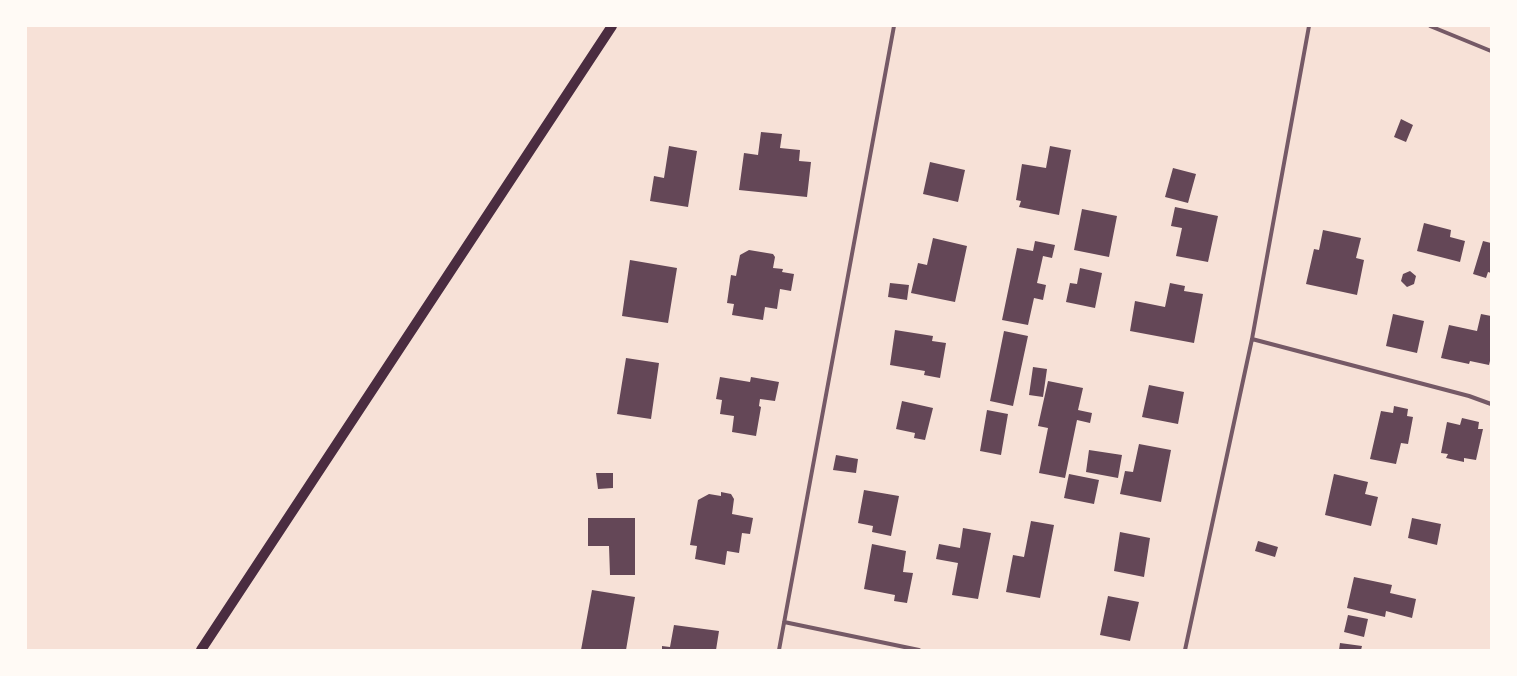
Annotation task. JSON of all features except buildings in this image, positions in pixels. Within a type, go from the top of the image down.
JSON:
[{"type":"main road","points":[[201,650],[612,26]]},
{"type":"street","points":[[779,650],[894,26]]},
{"type":"street","points":[[1185,650],[1252,339],[1309,26]]},
{"type":"street","points":[[1430,26],[1491,51]]},
{"type":"street","points":[[1252,339],[1469,396],[1491,404]]},
{"type":"street","points":[[784,622],[919,650]]}]
